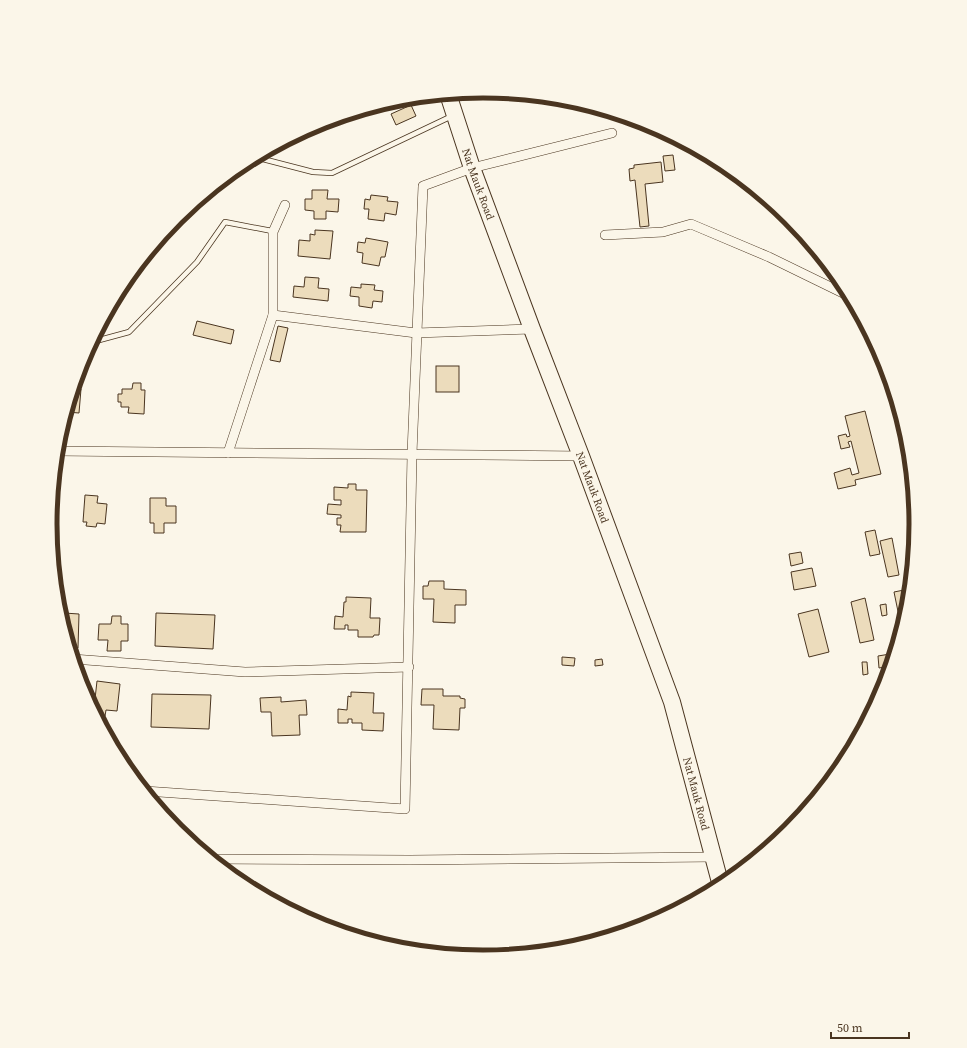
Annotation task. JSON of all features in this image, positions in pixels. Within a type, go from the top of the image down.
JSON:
[{"type":"highway","name":"Nat Mauk Road","points":[[450,99],[472,168],[672,702],[719,879]]},
{"type":"street","points":[[151,791],[405,808],[412,455],[416,333],[424,186],[472,168],[612,133]]},
{"type":"street","points":[[228,453],[273,315],[273,232],[285,205]]},
{"type":"street","points":[[604,235],[663,232],[691,224],[769,257],[841,291]]},
{"type":"street","points":[[273,315],[416,333],[532,329]]},
{"type":"street","points":[[64,451],[581,456]]},
{"type":"street","points":[[80,659],[245,672],[408,667]]},
{"type":"street","points":[[220,859],[410,860],[714,857]]},
{"type":"lane","points":[[263,159],[313,172],[332,173],[455,115]]},
{"type":"lane","points":[[99,340],[129,332],[197,262],[225,222],[272,231]]},
{"type":"building","points":[[411,105],[416,116],[396,125],[391,114]]},
{"type":"building","points":[[673,155],[675,170],[665,171],[663,156]]},
{"type":"building","points":[[661,162],[663,182],[645,184],[649,226],[640,227],[635,180],[630,181],[629,169],[634,168],[634,165]]},
{"type":"building","points":[[312,190],[328,190],[327,199],[339,199],[338,212],[326,211],[326,219],[314,219],[314,211],[305,210],[305,199],[312,199]]},
{"type":"building","points":[[371,195],[388,197],[387,201],[398,202],[396,215],[385,213],[384,221],[368,219],[369,209],[364,209],[365,199],[370,200]]},
{"type":"building","points":[[315,230],[333,231],[330,259],[298,256],[299,240],[310,241],[310,234],[315,235]]},
{"type":"building","points":[[366,238],[388,242],[385,257],[381,257],[379,266],[362,263],[363,253],[357,252],[358,242],[365,243]]},
{"type":"building","points":[[305,277],[319,278],[318,288],[329,289],[328,301],[293,297],[294,286],[304,287]]},
{"type":"building","points":[[361,284],[375,285],[374,290],[383,291],[382,302],[373,301],[372,308],[359,306],[359,297],[350,296],[351,287],[361,288]]},
{"type":"building","points":[[197,321],[234,330],[231,344],[193,335]]},
{"type":"building","points":[[278,326],[288,328],[280,362],[270,360]]},
{"type":"building","points":[[436,366],[459,366],[459,392],[436,392]]},
{"type":"building","points":[[133,383],[141,383],[141,390],[145,390],[144,414],[128,413],[129,407],[121,407],[121,402],[118,402],[118,394],[122,394],[122,389],[132,389]]},
{"type":"building","points":[[79,389],[81,389],[79,413],[72,412]]},
{"type":"building","points":[[865,411],[881,474],[855,480],[856,485],[838,489],[834,473],[850,468],[852,475],[859,473],[851,441],[848,442],[850,447],[841,449],[838,436],[846,434],[847,437],[850,436],[845,416]]},
{"type":"building","points":[[348,484],[356,484],[356,490],[367,490],[366,532],[340,532],[341,525],[337,525],[337,518],[341,518],[341,515],[327,514],[328,504],[341,505],[341,500],[334,500],[334,487],[348,488]]},
{"type":"building","points":[[85,495],[98,496],[97,503],[107,504],[105,524],[97,523],[96,527],[86,526],[87,522],[83,522]]},
{"type":"building","points":[[150,498],[166,498],[166,506],[176,506],[176,523],[164,523],[164,533],[154,533],[154,523],[150,523]]},
{"type":"building","points":[[875,530],[880,554],[870,556],[865,532]]},
{"type":"building","points":[[892,538],[899,575],[888,577],[880,541]]},
{"type":"building","points":[[801,552],[803,563],[791,566],[789,554]]},
{"type":"building","points":[[812,568],[816,586],[794,590],[791,572]]},
{"type":"building","points":[[429,581],[444,581],[444,589],[466,590],[466,605],[455,605],[455,623],[433,622],[434,599],[423,599],[423,586],[428,586]]},
{"type":"building","points":[[904,590],[904,591],[899,618],[894,592]]},
{"type":"building","points":[[346,597],[371,598],[370,618],[380,618],[379,635],[374,635],[373,637],[358,637],[358,630],[348,630],[348,625],[345,625],[345,629],[334,629],[335,616],[343,617],[344,602],[346,602]]},
{"type":"building","points":[[865,598],[874,640],[860,643],[851,602]]},
{"type":"building","points":[[886,604],[887,615],[882,616],[880,605]]},
{"type":"building","points":[[818,609],[829,652],[809,657],[798,614]]},
{"type":"building","points":[[67,613],[79,614],[78,648],[76,648]]},
{"type":"building","points":[[156,613],[215,615],[213,649],[155,646]]},
{"type":"building","points":[[112,616],[121,616],[121,624],[128,624],[128,641],[121,641],[121,651],[107,651],[108,640],[98,640],[99,624],[111,624]]},
{"type":"building","points":[[889,654],[885,667],[879,668],[878,656]]},
{"type":"building","points":[[562,657],[575,658],[574,666],[562,665]]},
{"type":"building","points":[[602,659],[603,665],[595,666],[595,660]]},
{"type":"building","points":[[862,662],[867,662],[868,674],[863,675]]},
{"type":"building","points":[[97,681],[120,684],[117,711],[106,710],[105,716],[102,716],[95,700]]},
{"type":"building","points":[[422,689],[443,689],[443,696],[460,696],[460,698],[465,699],[465,708],[460,708],[459,730],[433,729],[434,705],[421,705]]},
{"type":"building","points":[[351,692],[374,693],[373,713],[384,713],[383,731],[362,730],[362,723],[352,723],[352,719],[348,719],[348,723],[338,723],[338,709],[347,710],[348,696],[351,697]]},
{"type":"building","points":[[152,694],[211,695],[209,729],[151,727]]},
{"type":"building","points":[[281,697],[281,702],[306,700],[307,715],[299,715],[300,735],[272,736],[271,712],[261,712],[260,698]]}]
